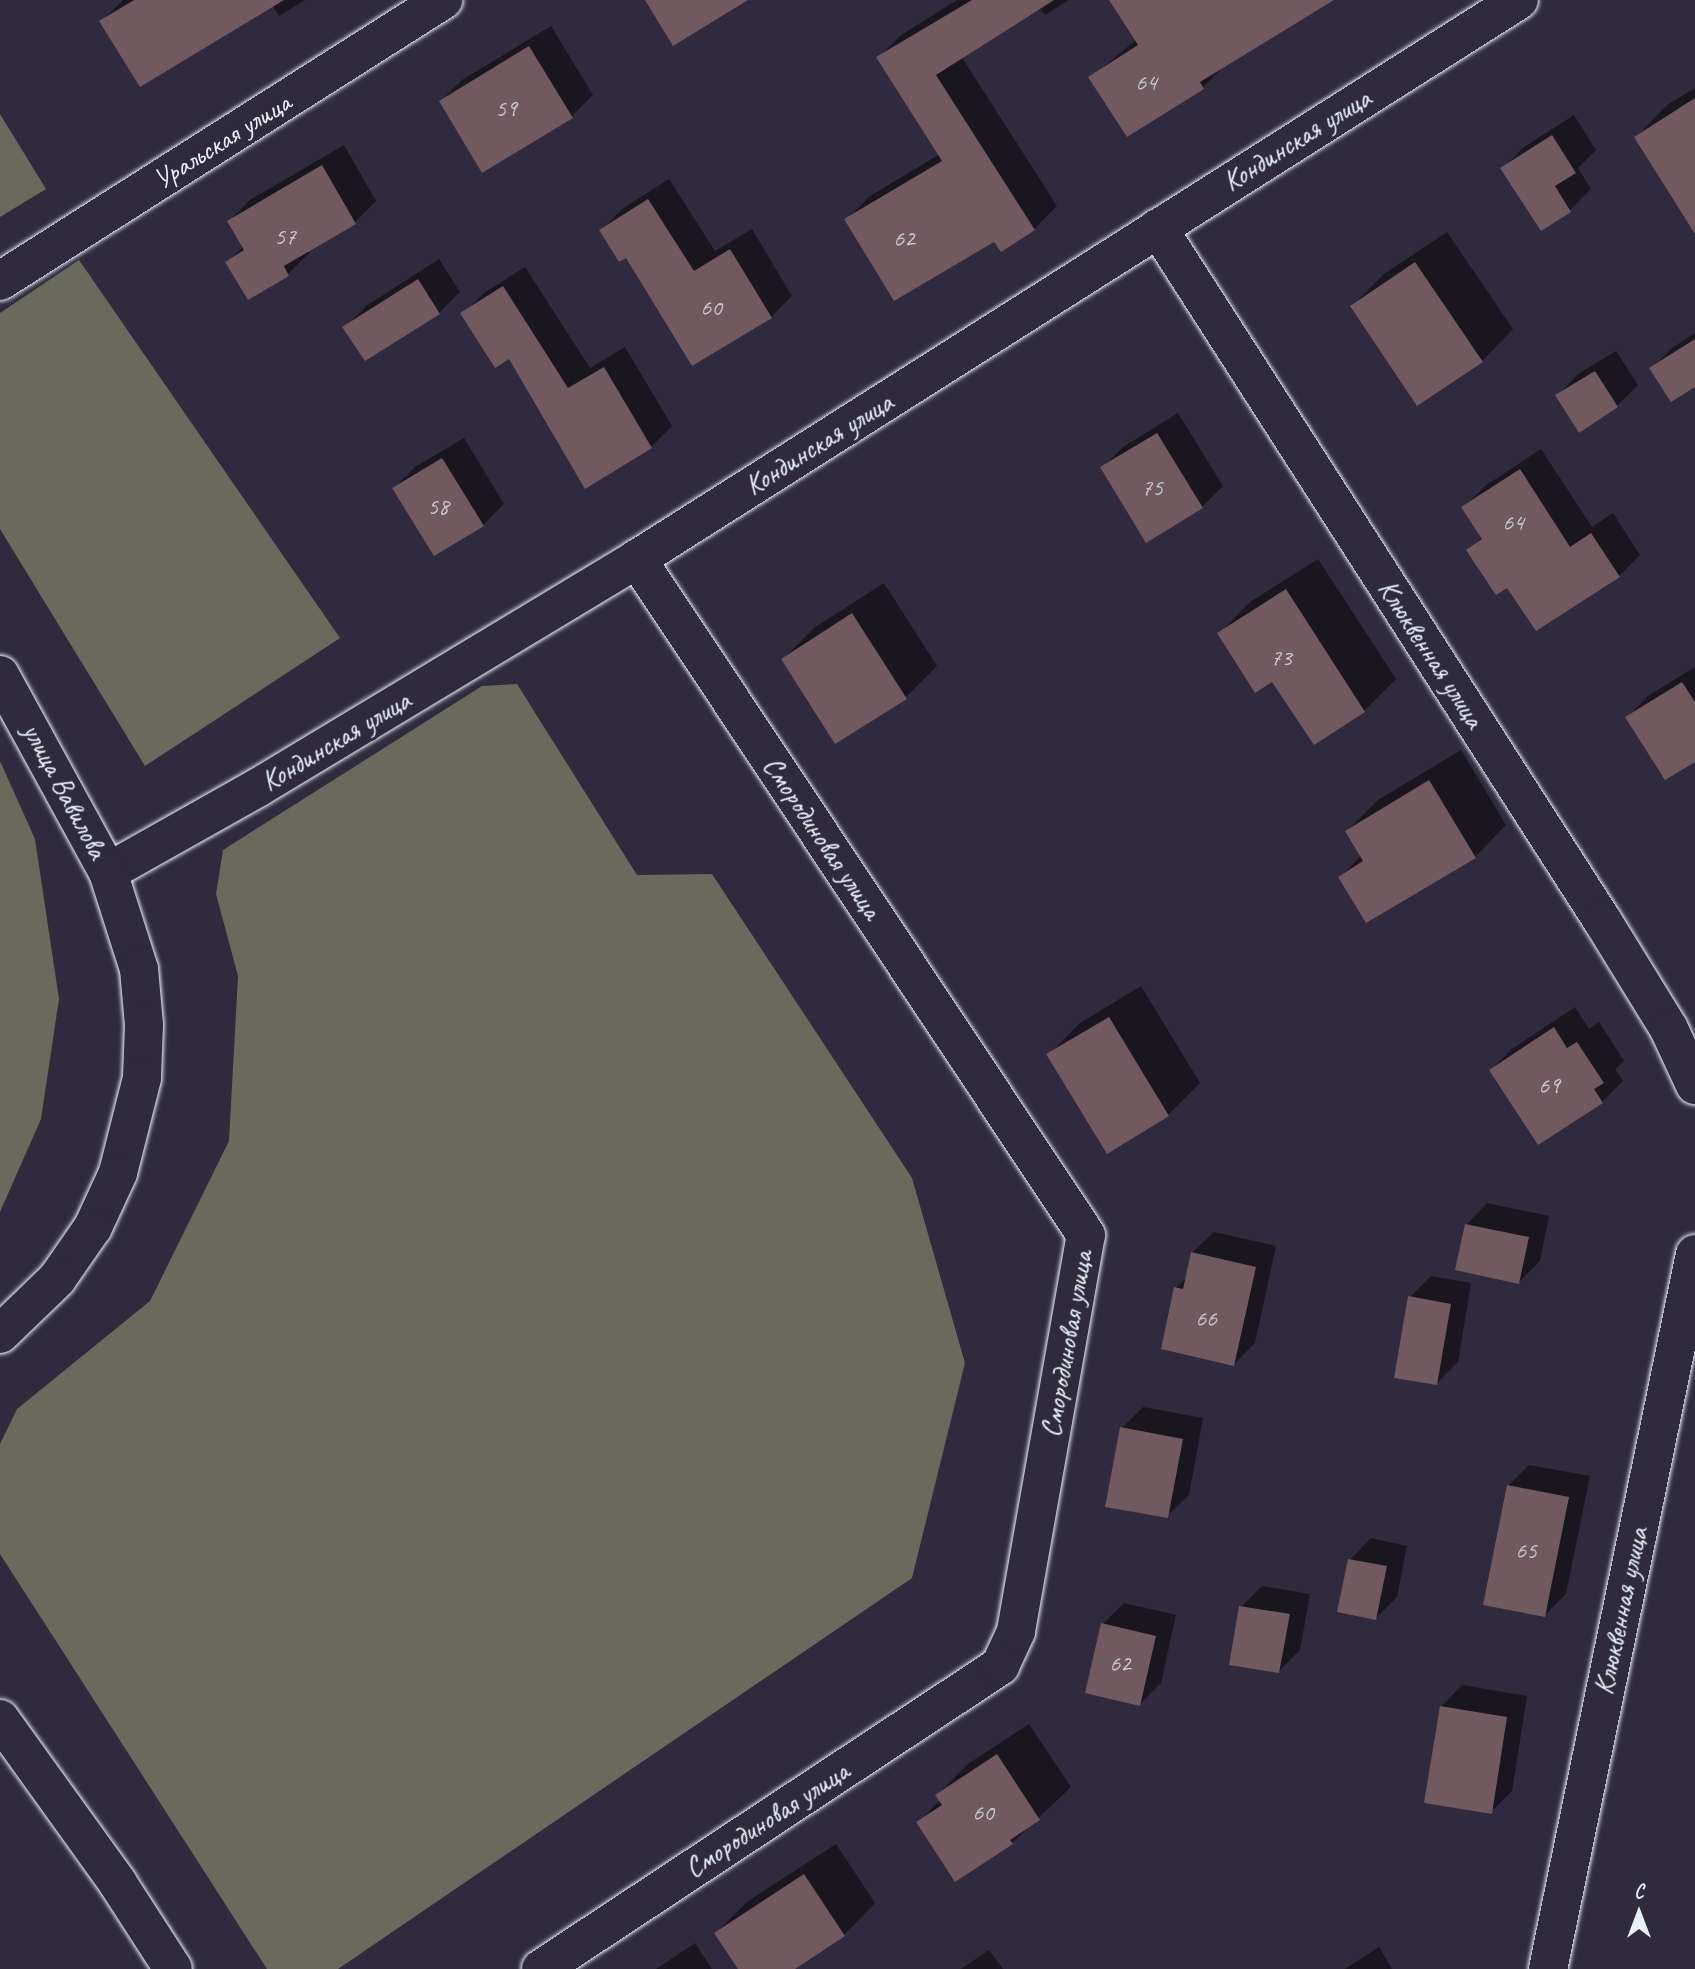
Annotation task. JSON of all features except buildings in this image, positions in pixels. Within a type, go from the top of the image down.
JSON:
[{"type":"street","name":"Уральская улица","points":[[0,281],[443,0]]},
{"type":"street","name":"Кондинская улица","points":[[108,872],[638,559],[1519,0]]},
{"type":"street","name":"Клюквенная улица","points":[[1158,228],[1615,942],[1669,1029],[1695,1085]]},
{"type":"street","name":"Смородиновая улица","points":[[541,1969],[1000,1666],[1016,1631],[1086,1235],[638,559]]},
{"type":"street","name":"улица Вавилова","points":[[0,675],[108,872],[139,968],[144,1025],[142,1078],[133,1123],[118,1174],[93,1227],[57,1279],[0,1334]]},
{"type":"street","name":"Клюквенная улица","points":[[1548,1969],[1695,1254]]},
{"type":"street","points":[[0,1719],[117,1882],[173,1969]]},
{"type":"green space","points":[[0,114],[46,189],[0,217]]},
{"type":"green space","points":[[79,260],[340,638],[145,766],[0,529],[0,313]]},
{"type":"green space","points":[[517,684],[637,875],[712,874],[912,1178],[965,1363],[912,1578],[338,1969],[267,1969],[0,1554],[0,1444],[17,1409],[150,1301],[229,1141],[238,976],[216,894],[223,850],[482,686]]},
{"type":"green space","points":[[0,761],[35,839],[59,999],[41,1119],[0,1212]]}]
